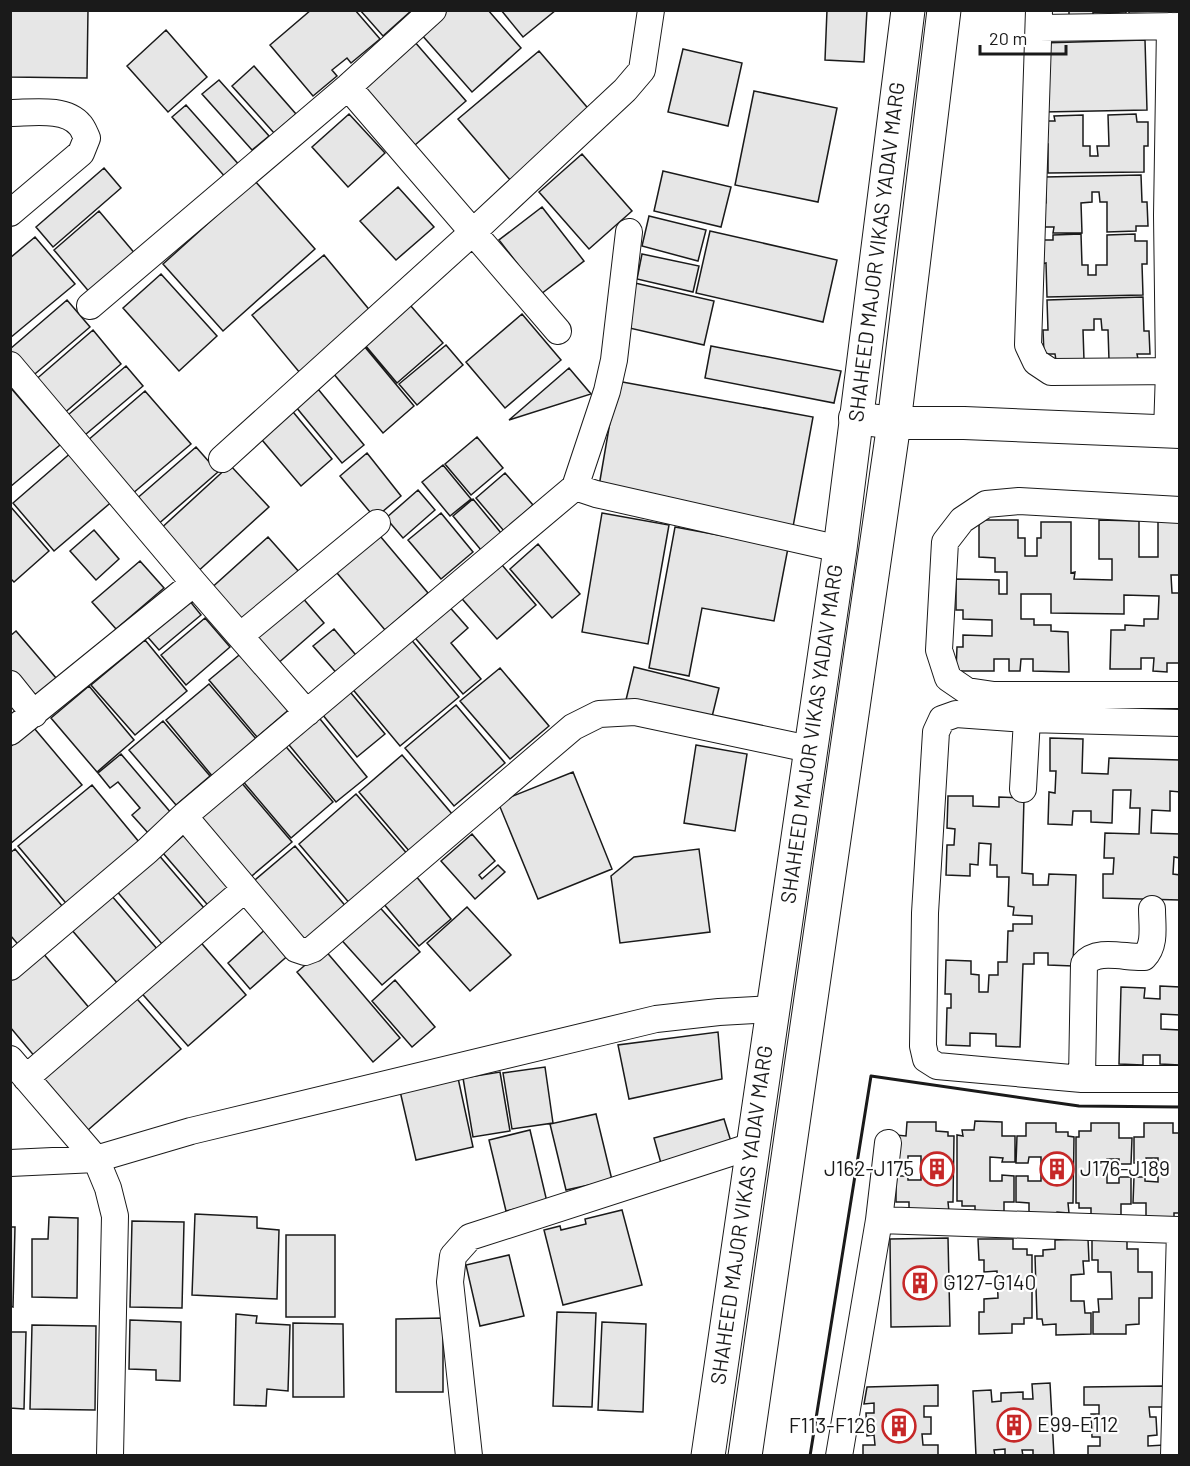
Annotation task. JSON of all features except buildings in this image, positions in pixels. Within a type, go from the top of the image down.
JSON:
[{"type":"main road","name":"SHAHEED MAJOR VIKAS YADAV MARG","points":[[708,1455],[809,749],[840,549],[908,10]]},
{"type":"main road","name":"SHAHEED MAJOR VIKAS YADAV MARG","points":[[745,1455],[894,423],[944,10]]},
{"type":"street","points":[[90,306],[348,87],[433,10]]},
{"type":"street","points":[[222,459],[473,232],[625,90],[642,70],[651,10]]},
{"type":"street","points":[[855,418],[894,423],[964,423],[1173,432],[1174,371],[1173,215],[1175,26],[1039,19],[1028,345],[1036,362],[1051,372],[1174,371]]},
{"type":"street","points":[[348,87],[558,331]]},
{"type":"street","points":[[10,113],[61,114],[81,125],[87,138],[81,153],[10,213]]},
{"type":"street","points":[[10,967],[147,851],[184,816],[575,487],[607,391],[614,360],[629,232]]},
{"type":"street","points":[[10,365],[194,583],[308,713]]},
{"type":"street","points":[[575,487],[596,494],[840,549]]},
{"type":"street","points":[[1179,510],[1019,501],[986,504],[962,520],[945,543],[939,650],[948,678],[967,691],[994,694],[1179,695]]},
{"type":"street","points":[[240,636],[377,523]]},
{"type":"street","points":[[10,732],[194,583]]},
{"type":"street","points":[[10,684],[34,714]]},
{"type":"street","points":[[184,816],[296,949],[306,952],[313,949],[573,727],[599,714],[635,712],[809,749]]},
{"type":"street","points":[[1179,723],[1027,720],[956,714],[942,719],[936,732],[925,913],[923,1046],[926,1059],[937,1066],[1082,1079],[1179,1079]]},
{"type":"street","points":[[1023,789],[1027,720]]},
{"type":"street","points":[[110,1455],[115,1216],[108,1188],[96,1159],[18,1068],[245,889]]},
{"type":"street","points":[[1082,1079],[1084,964],[1090,958],[1098,955],[1144,957],[1150,951],[1152,940],[1152,909]]},
{"type":"street","points":[[10,1163],[96,1159],[191,1131],[656,1019],[772,1009]]},
{"type":"street","points":[[839,1455],[879,1220],[888,1143]]},
{"type":"street","points":[[469,1455],[450,1282],[453,1256],[470,1237],[752,1146]]},
{"type":"street","points":[[879,1220],[1179,1230],[1174,1455]]},
{"type":"wall","points":[[810,1456],[871,1076],[1079,1106],[1180,1107]]},
{"type":"place","name":"J162-J175","points":[[937,1169]]},
{"type":"place","name":"J176-J189","points":[[1057,1169]]},
{"type":"place","name":"G127-G140","points":[[920,1283]]},
{"type":"place","name":"E99-E112","points":[[1014,1425]]},
{"type":"place","name":"F113-F126","points":[[899,1426]]}]
